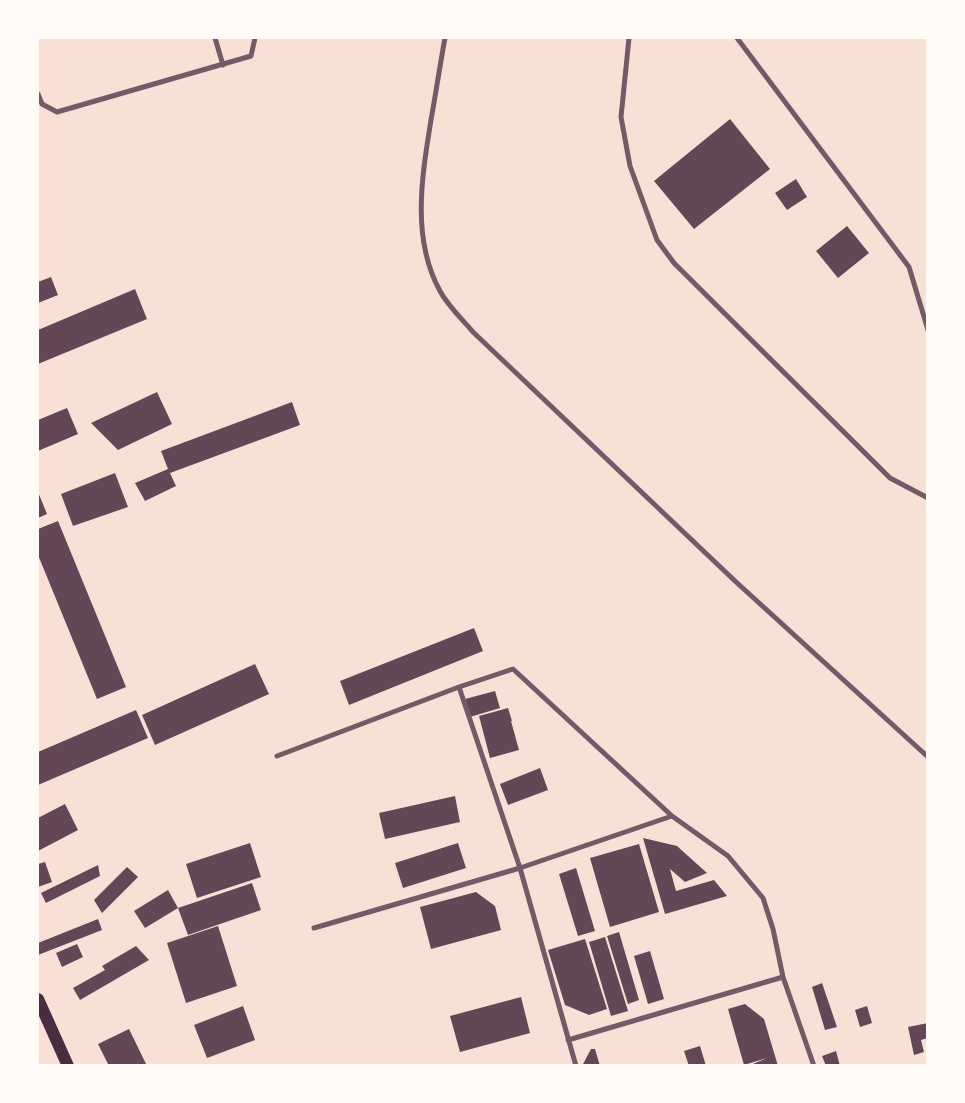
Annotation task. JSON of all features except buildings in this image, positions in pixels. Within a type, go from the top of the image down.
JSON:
[{"type":"main road","points":[[38,1000],[68,1066]]},
{"type":"street","points":[[215,38],[223,65]]},
{"type":"street","points":[[38,94],[42,104],[57,112],[252,56],[256,38]]},
{"type":"street","points":[[445,38],[425,157],[421,201],[422,231],[430,266],[440,291],[473,332],[735,581],[928,757]]},
{"type":"street","points":[[629,38],[621,117],[630,166],[657,240],[674,263],[890,478],[928,498]]},
{"type":"street","points":[[737,38],[909,266],[928,330]]},
{"type":"street","points":[[277,756],[459,687],[513,669],[672,816],[728,856],[763,898],[773,929],[783,977],[814,1066]]},
{"type":"street","points":[[459,687],[520,868],[576,1066]]},
{"type":"street","points":[[314,928],[520,868],[672,816]]},
{"type":"street","points":[[568,1040],[783,977]]}]
